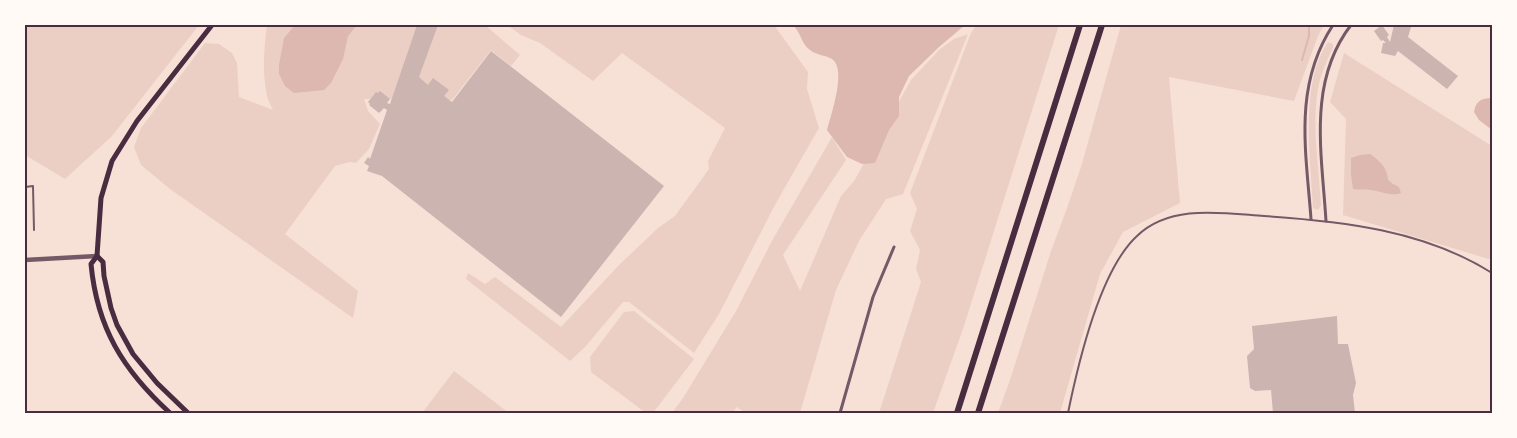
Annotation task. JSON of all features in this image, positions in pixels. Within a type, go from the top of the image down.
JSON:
[{"type":"highway","points":[[957,413],[1080,25]]},
{"type":"highway","points":[[978,413],[1102,25]]},
{"type":"main road","points":[[170,413],[128,368],[106,330],[100,312],[91,264],[97,256],[101,198],[112,161],[137,120],[212,25]]},
{"type":"main road","points":[[97,256],[103,262],[111,308],[117,325],[132,354],[157,383],[188,413]]},
{"type":"street","points":[[1311,219],[1305,129],[1306,93],[1314,62],[1333,25]]},
{"type":"street","points":[[1326,221],[1320,128],[1322,95],[1324,81],[1333,55],[1351,25]]},
{"type":"street","points":[[840,413],[870,306],[894,247]]},
{"type":"street","points":[[25,260],[97,256]]},
{"type":"lane","points":[[25,187],[33,186],[34,230]]},
{"type":"lane","points":[[1068,413],[1080,361],[1100,300],[1120,257],[1125,248],[1138,234],[1170,217],[1230,213],[1311,219],[1380,230],[1462,256],[1492,272]]},
{"type":"shaded area","points":[[25,25],[199,25],[112,136],[65,179],[25,155]]},
{"type":"shaded area","points":[[267,25],[485,25],[520,55],[511,66],[491,50],[452,100],[364,99],[368,111],[380,124],[369,149],[356,163],[350,162],[335,166],[285,234],[358,291],[353,318],[170,189],[141,165],[134,147],[141,128],[205,43],[219,44],[232,53],[237,63],[239,97],[273,110],[267,98],[264,78]]},
{"type":"shaded area","points":[[295,25],[359,25],[348,36],[343,59],[331,83],[324,90],[294,93],[285,86],[279,74],[284,38]]},
{"type":"shaded area","points":[[507,25],[774,25],[808,72],[807,89],[819,128],[776,203],[719,314],[694,353],[629,302],[623,302],[585,347],[570,361],[466,279],[468,273],[485,284],[495,277],[561,327],[619,265],[658,228],[675,216],[709,169],[708,161],[725,128],[622,53],[593,81],[540,43],[521,35]]},
{"type":"shaded area","points":[[793,25],[965,25],[909,76],[899,97],[899,116],[889,130],[875,163],[862,164],[847,157],[827,130],[837,93],[838,72],[836,64],[832,59],[807,48]]},
{"type":"shaded area","points":[[976,25],[1059,25],[964,326],[933,413],[879,413],[921,282],[916,269],[920,250],[910,231],[917,209],[910,193],[971,33]]},
{"type":"shaded area","points":[[1121,25],[1324,25],[1318,36],[1294,101],[1169,77],[1180,203],[1123,232],[1100,274],[1060,413],[998,413],[1051,251],[1081,167]]},
{"type":"shaded area","points":[[968,34],[903,194],[886,199],[859,241],[836,290],[800,413],[745,413],[737,407],[732,413],[672,413],[736,311],[773,239],[832,137],[846,160],[783,255],[800,291],[841,196],[854,181],[911,80],[940,49],[954,39]]},
{"type":"shaded area","points":[[1328,42],[1333,44],[1333,47],[1320,79],[1316,113],[1316,144],[1321,205],[1318,210],[1313,208],[1309,145],[1310,100],[1313,79],[1319,59]]},
{"type":"shaded area","points":[[1344,53],[1492,146],[1492,260],[1343,215],[1346,119],[1330,102]]},
{"type":"shaded area","points":[[1492,99],[1492,130],[1479,120],[1474,112],[1479,102]]},
{"type":"shaded area","points":[[1370,154],[1382,165],[1388,180],[1399,187],[1401,193],[1390,194],[1353,189],[1351,158]]},
{"type":"shaded area","points":[[634,311],[694,359],[653,413],[646,413],[591,372],[590,357],[624,312]]},
{"type":"shaded area","points":[[454,371],[509,413],[422,413]]},
{"type":"building","points":[[417,25],[438,25],[419,77],[428,85],[433,78],[449,90],[444,96],[452,102],[491,51],[664,186],[561,317],[382,176],[367,171],[369,166],[364,163],[368,157],[370,159],[387,110],[384,108],[379,113],[368,102],[376,92],[380,91],[390,99],[387,103],[390,104]]},
{"type":"building","points":[[1382,25],[1389,35],[1387,37],[1390,42],[1394,25],[1411,27],[1408,37],[1458,76],[1447,89],[1398,51],[1395,56],[1381,53],[1383,43],[1386,43],[1383,40],[1381,41],[1374,31]]},
{"type":"building","points":[[1337,316],[1338,344],[1348,344],[1356,383],[1353,395],[1355,413],[1273,413],[1271,390],[1255,391],[1250,388],[1247,356],[1254,349],[1252,326]]},
{"type":"waterway","points":[[1302,60],[1309,36],[1309,25]]}]
